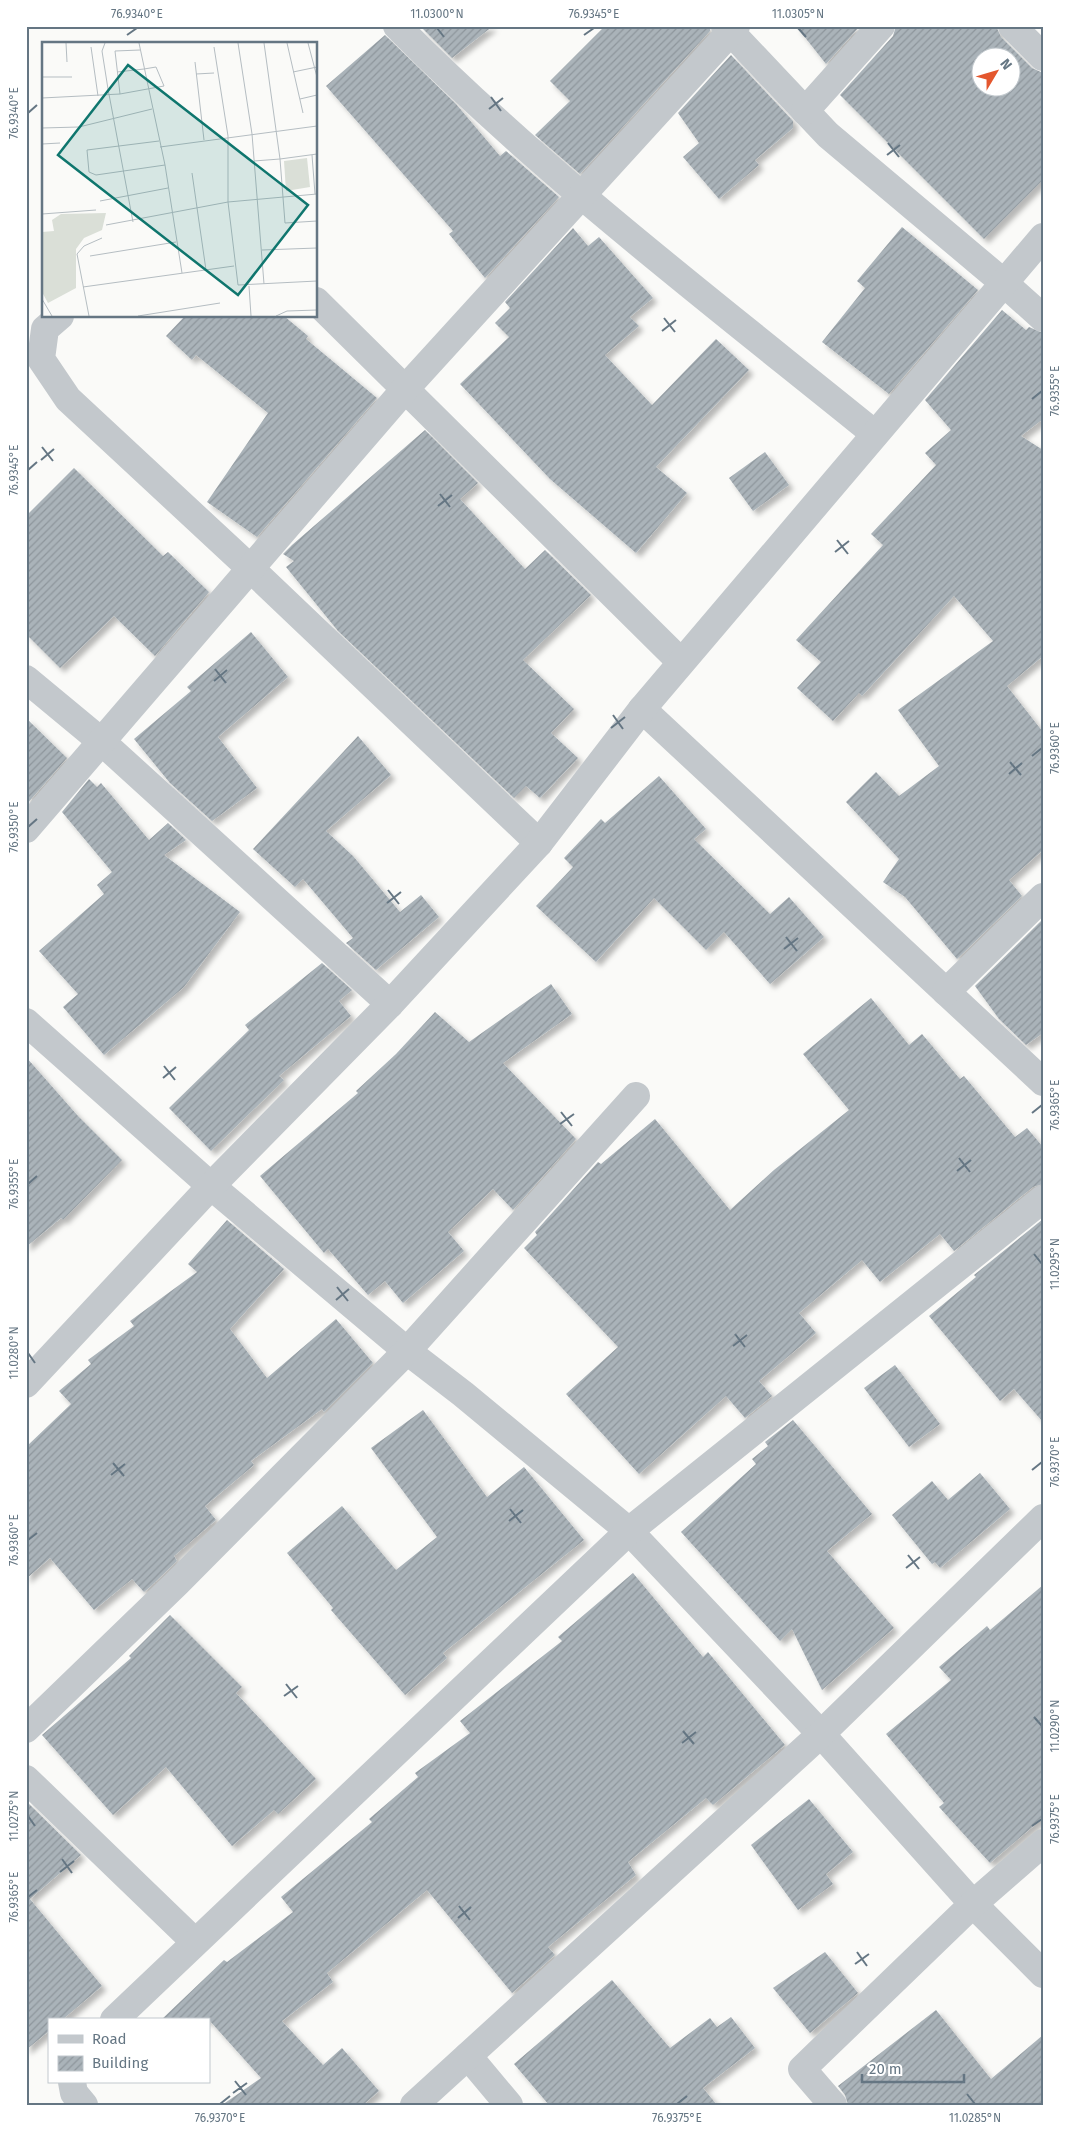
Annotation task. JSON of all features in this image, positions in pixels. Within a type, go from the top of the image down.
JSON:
[{"type":"street","points":[[396,26],[430,60],[581,196],[875,434]]},
{"type":"street","points":[[805,111],[881,26]]},
{"type":"street","points":[[1012,26],[1043,57]]},
{"type":"street","points":[[26,829],[406,388],[731,28],[828,135],[1043,318]]},
{"type":"street","points":[[30,1373],[390,1004],[540,844],[642,709],[1043,237]]},
{"type":"street","points":[[318,303],[681,662]]},
{"type":"street","points":[[58,318],[45,329],[41,359],[68,399],[251,568],[540,844]]},
{"type":"street","points":[[26,679],[102,742],[390,1004]]},
{"type":"street","points":[[642,709],[1043,1082]]},
{"type":"street","points":[[946,992],[1043,897]]},
{"type":"street","points":[[26,1022],[211,1186],[407,1351],[463,1394],[629,1531],[821,1734],[973,1904],[1043,1974]]},
{"type":"street","points":[[26,1729],[177,1583],[407,1351],[636,1096]]},
{"type":"street","points":[[116,2018],[629,1531],[1043,1199]]},
{"type":"street","points":[[414,2105],[821,1734],[1043,1518]]},
{"type":"street","points":[[26,1779],[194,1942]]},
{"type":"street","points":[[833,2105],[802,2069],[973,1904],[1043,1843]]},
{"type":"street","points":[[468,2056],[509,2105]]},
{"type":"street","points":[[72,2084],[74,2093],[84,2105]]},
{"type":"building","points":[[420,26],[493,26],[452,58]]},
{"type":"building","points":[[605,26],[710,26],[710,31],[580,174],[535,135],[570,101],[550,81]]},
{"type":"building","points":[[796,26],[860,26],[826,64]]},
{"type":"building","points":[[896,26],[996,26],[1001,37],[1012,48],[972,48],[972,98],[1022,98],[1022,58],[1032,68],[1043,73],[1043,180],[984,239],[840,95],[893,36]]},
{"type":"building","points":[[385,35],[456,104],[500,156],[506,151],[559,197],[485,278],[449,234],[453,231],[326,86]]},
{"type":"building","points":[[731,55],[793,121],[793,128],[755,160],[759,165],[719,199],[683,157],[699,143],[678,113]]},
{"type":"building","points":[[902,227],[978,290],[889,394],[822,342],[865,288],[857,281]]},
{"type":"building","points":[[573,228],[588,246],[599,237],[653,298],[630,317],[639,326],[605,355],[652,405],[716,339],[749,370],[656,467],[687,493],[636,553],[550,479],[460,384],[509,337],[495,323],[510,308],[505,302]]},
{"type":"building","points":[[1002,310],[1026,330],[1029,327],[1043,333],[1043,419],[1021,436],[1043,450],[1043,656],[1007,686],[1043,732],[1043,850],[1009,880],[1022,896],[957,959],[905,897],[883,882],[899,859],[846,802],[876,772],[899,796],[939,766],[898,710],[993,641],[954,596],[862,696],[859,693],[833,721],[797,688],[821,662],[796,640],[883,545],[871,534],[936,465],[925,453],[951,430],[925,400]]},
{"type":"building","points":[[183,318],[286,318],[308,336],[306,339],[377,398],[257,537],[207,502],[268,413],[196,355],[192,360],[166,336]]},
{"type":"building","points":[[425,430],[478,483],[460,499],[525,569],[545,550],[591,595],[523,660],[574,709],[551,733],[578,758],[540,798],[526,786],[514,798],[338,631],[286,567],[294,561],[283,554],[292,545]]},
{"type":"building","points":[[765,452],[789,485],[753,511],[729,478]]},
{"type":"building","points":[[74,468],[163,556],[168,552],[209,592],[155,656],[114,616],[60,668],[26,634],[26,516]]},
{"type":"building","points":[[251,632],[288,677],[218,737],[257,788],[212,821],[170,783],[134,739],[191,691],[187,687]]},
{"type":"building","points":[[26,718],[67,758],[26,805]]},
{"type":"building","points":[[358,736],[391,775],[326,831],[353,856],[400,912],[421,895],[439,917],[376,970],[346,943],[353,938],[303,879],[295,887],[253,849]]},
{"type":"building","points":[[659,776],[706,829],[694,839],[770,914],[789,897],[824,937],[770,984],[724,932],[706,950],[654,898],[596,962],[536,906],[573,867],[564,858],[601,819],[605,823]]},
{"type":"building","points":[[89,779],[97,787],[101,783],[149,840],[168,823],[186,840],[164,855],[240,912],[184,987],[104,1055],[63,1007],[78,994],[39,951],[104,894],[97,885],[112,872],[62,812]]},
{"type":"building","points":[[1042,920],[1043,1033],[1026,1045],[999,1019],[975,986]]},
{"type":"building","points":[[322,963],[352,990],[339,1001],[351,1016],[279,1076],[284,1080],[211,1151],[169,1108],[249,1030],[245,1025]]},
{"type":"building","points":[[551,984],[572,1014],[503,1063],[576,1139],[513,1210],[493,1189],[448,1232],[464,1251],[403,1303],[385,1281],[368,1295],[328,1249],[324,1253],[260,1176],[358,1093],[356,1091],[396,1054],[435,1012],[469,1042]]},
{"type":"building","points":[[871,998],[909,1045],[922,1034],[960,1079],[964,1076],[1015,1137],[1027,1128],[1043,1147],[1043,1184],[1033,1187],[954,1251],[940,1234],[880,1282],[862,1260],[799,1313],[816,1333],[759,1381],[772,1396],[745,1418],[726,1396],[639,1474],[566,1394],[618,1347],[524,1248],[537,1235],[535,1232],[598,1162],[601,1164],[655,1119],[730,1210],[774,1170],[849,1110],[803,1054]]},
{"type":"building","points":[[26,1057],[78,1116],[122,1160],[63,1220],[61,1218],[26,1247]]},
{"type":"building","points":[[1043,1219],[1043,1422],[1014,1389],[1000,1401],[929,1316],[976,1277],[974,1275]]},
{"type":"building","points":[[227,1220],[284,1269],[230,1329],[267,1378],[336,1319],[373,1363],[324,1412],[322,1409],[251,1461],[254,1465],[205,1506],[216,1520],[174,1556],[177,1561],[151,1586],[144,1592],[132,1579],[94,1610],[50,1558],[26,1579],[26,1447],[71,1404],[59,1391],[91,1364],[88,1360],[134,1326],[130,1321],[197,1272],[188,1264]]},
{"type":"building","points":[[895,1365],[940,1424],[909,1447],[864,1388]]},
{"type":"building","points":[[423,1410],[487,1497],[524,1467],[584,1540],[443,1653],[447,1658],[405,1695],[331,1610],[333,1608],[287,1553],[342,1506],[396,1570],[437,1537],[371,1448]]},
{"type":"building","points":[[793,1420],[872,1514],[827,1551],[894,1628],[822,1690],[792,1629],[780,1641],[681,1532],[756,1464],[752,1459],[768,1446],[765,1442]]},
{"type":"building","points":[[980,1473],[1010,1509],[940,1568],[935,1562],[932,1564],[892,1515],[932,1481],[948,1500]]},
{"type":"building","points":[[633,1573],[703,1657],[708,1652],[785,1745],[713,1805],[706,1798],[628,1862],[636,1875],[548,1947],[555,1955],[512,1993],[427,1890],[327,1973],[333,1982],[282,2021],[323,2065],[342,2048],[379,2091],[363,2105],[222,2105],[261,2078],[210,2021],[210,2018],[163,2018],[224,1960],[227,1962],[293,1912],[281,1897],[372,1822],[369,1819],[418,1777],[415,1773],[470,1733],[460,1721],[562,1641],[558,1637]]},
{"type":"building","points":[[1043,1585],[1043,1818],[990,1863],[939,1807],[944,1803],[886,1734],[951,1680],[939,1667],[987,1626],[990,1630]]},
{"type":"building","points":[[170,1615],[242,1687],[236,1693],[316,1779],[278,1814],[274,1810],[232,1846],[166,1767],[113,1815],[42,1735],[131,1658],[129,1656]]},
{"type":"building","points":[[809,1799],[853,1852],[826,1874],[833,1884],[798,1910],[751,1845]]},
{"type":"building","points":[[26,1801],[81,1855],[30,1899],[102,1986],[64,2018],[48,2018],[48,2032],[26,2050]]},
{"type":"building","points":[[825,1952],[858,1993],[810,2033],[773,1988]]},
{"type":"building","points":[[612,1980],[670,2048],[710,2018],[717,2027],[731,2017],[755,2048],[703,2088],[717,2105],[549,2105],[514,2064]]},
{"type":"building","points":[[936,2010],[991,2079],[1043,2035],[1043,2105],[848,2105],[845,2095],[838,2086]]}]
